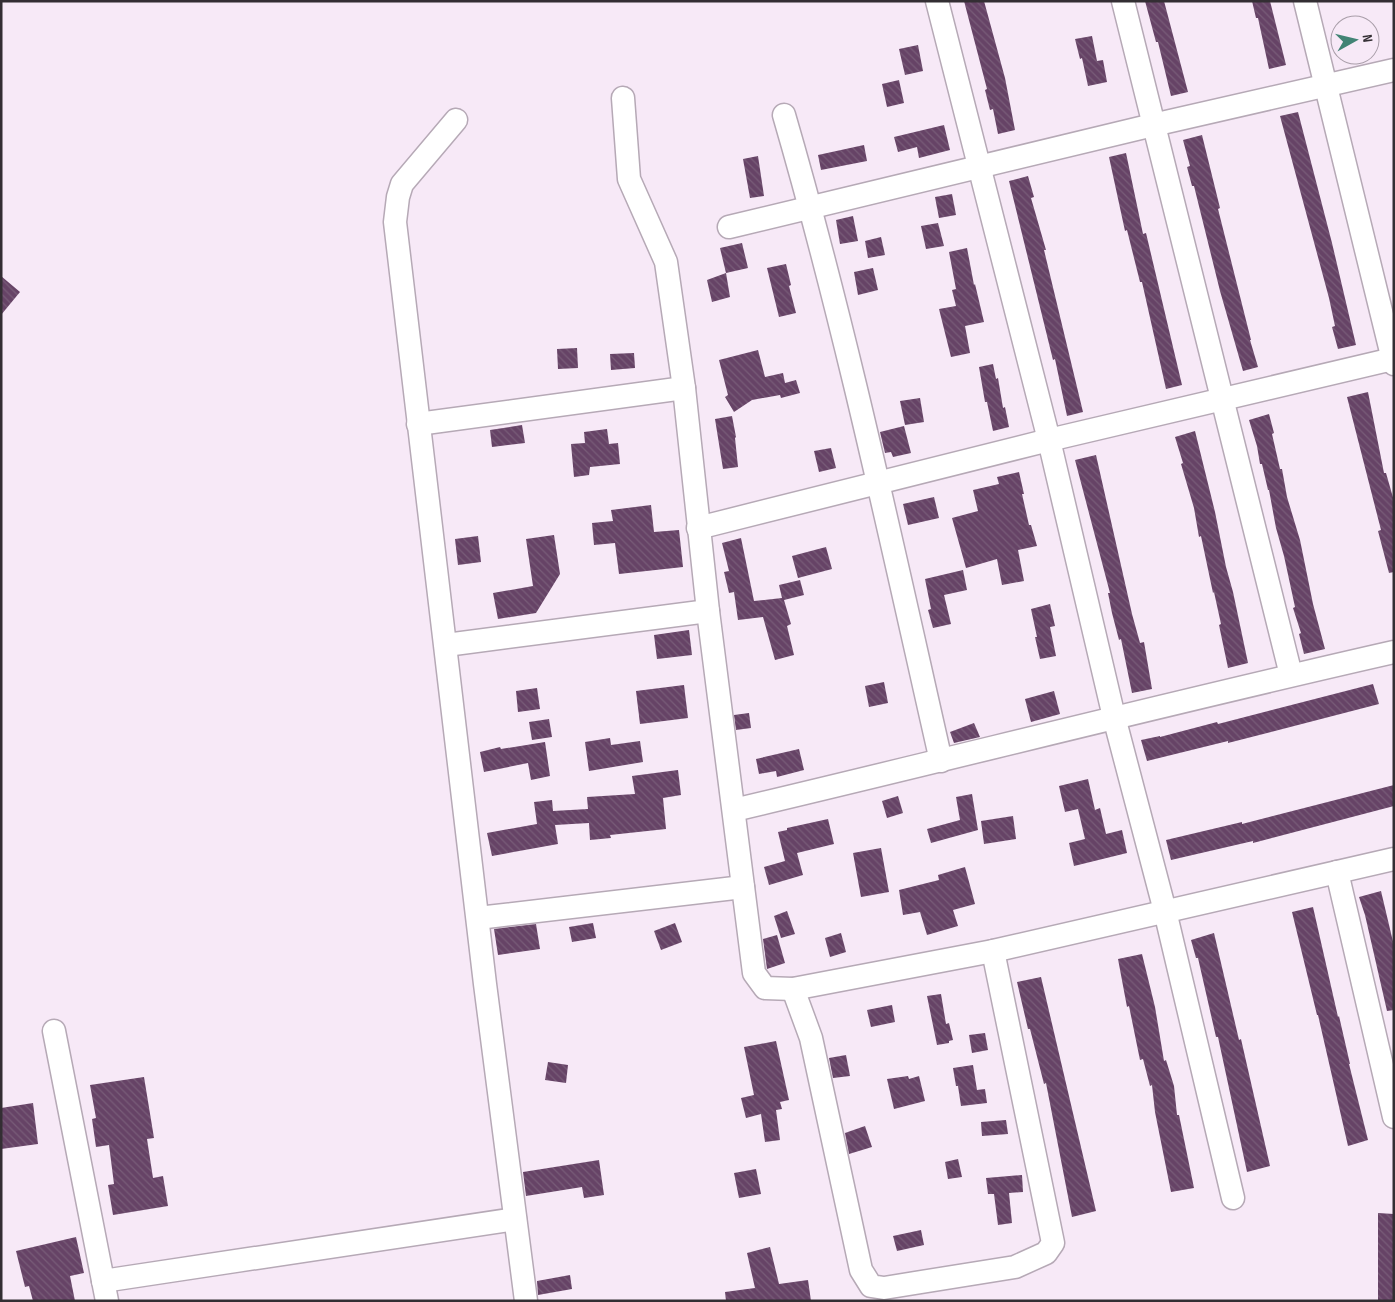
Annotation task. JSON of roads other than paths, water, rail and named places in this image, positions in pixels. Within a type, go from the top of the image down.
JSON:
[{"type":"street","points":[[937,1],[1049,440],[1114,717],[1165,911],[1233,1198]]},
{"type":"street","points":[[1123,1],[1290,675]]},
{"type":"street","points":[[698,528],[1049,440],[1393,362],[1305,1]]},
{"type":"street","points":[[729,227],[810,206],[1326,84],[1394,70]]},
{"type":"street","points":[[623,98],[629,179],[666,262],[684,388],[698,528],[754,973],[765,988],[793,989],[993,951],[1394,859]]},
{"type":"street","points":[[784,115],[810,206],[878,482],[941,761]]},
{"type":"street","points":[[456,120],[402,184],[398,196],[395,222],[418,424],[526,1301]]},
{"type":"street","points":[[418,424],[684,388]]},
{"type":"street","points":[[446,645],[708,611]]},
{"type":"street","points":[[734,810],[941,761],[1114,717],[1394,652]]},
{"type":"street","points":[[1337,872],[1394,1117]]},
{"type":"street","points":[[478,918],[743,887]]},
{"type":"street","points":[[793,989],[811,1038],[862,1270],[871,1286],[884,1288],[1015,1267],[1046,1253],[1053,1244],[993,951]]},
{"type":"street","points":[[54,1032],[105,1291],[515,1219]]}]
